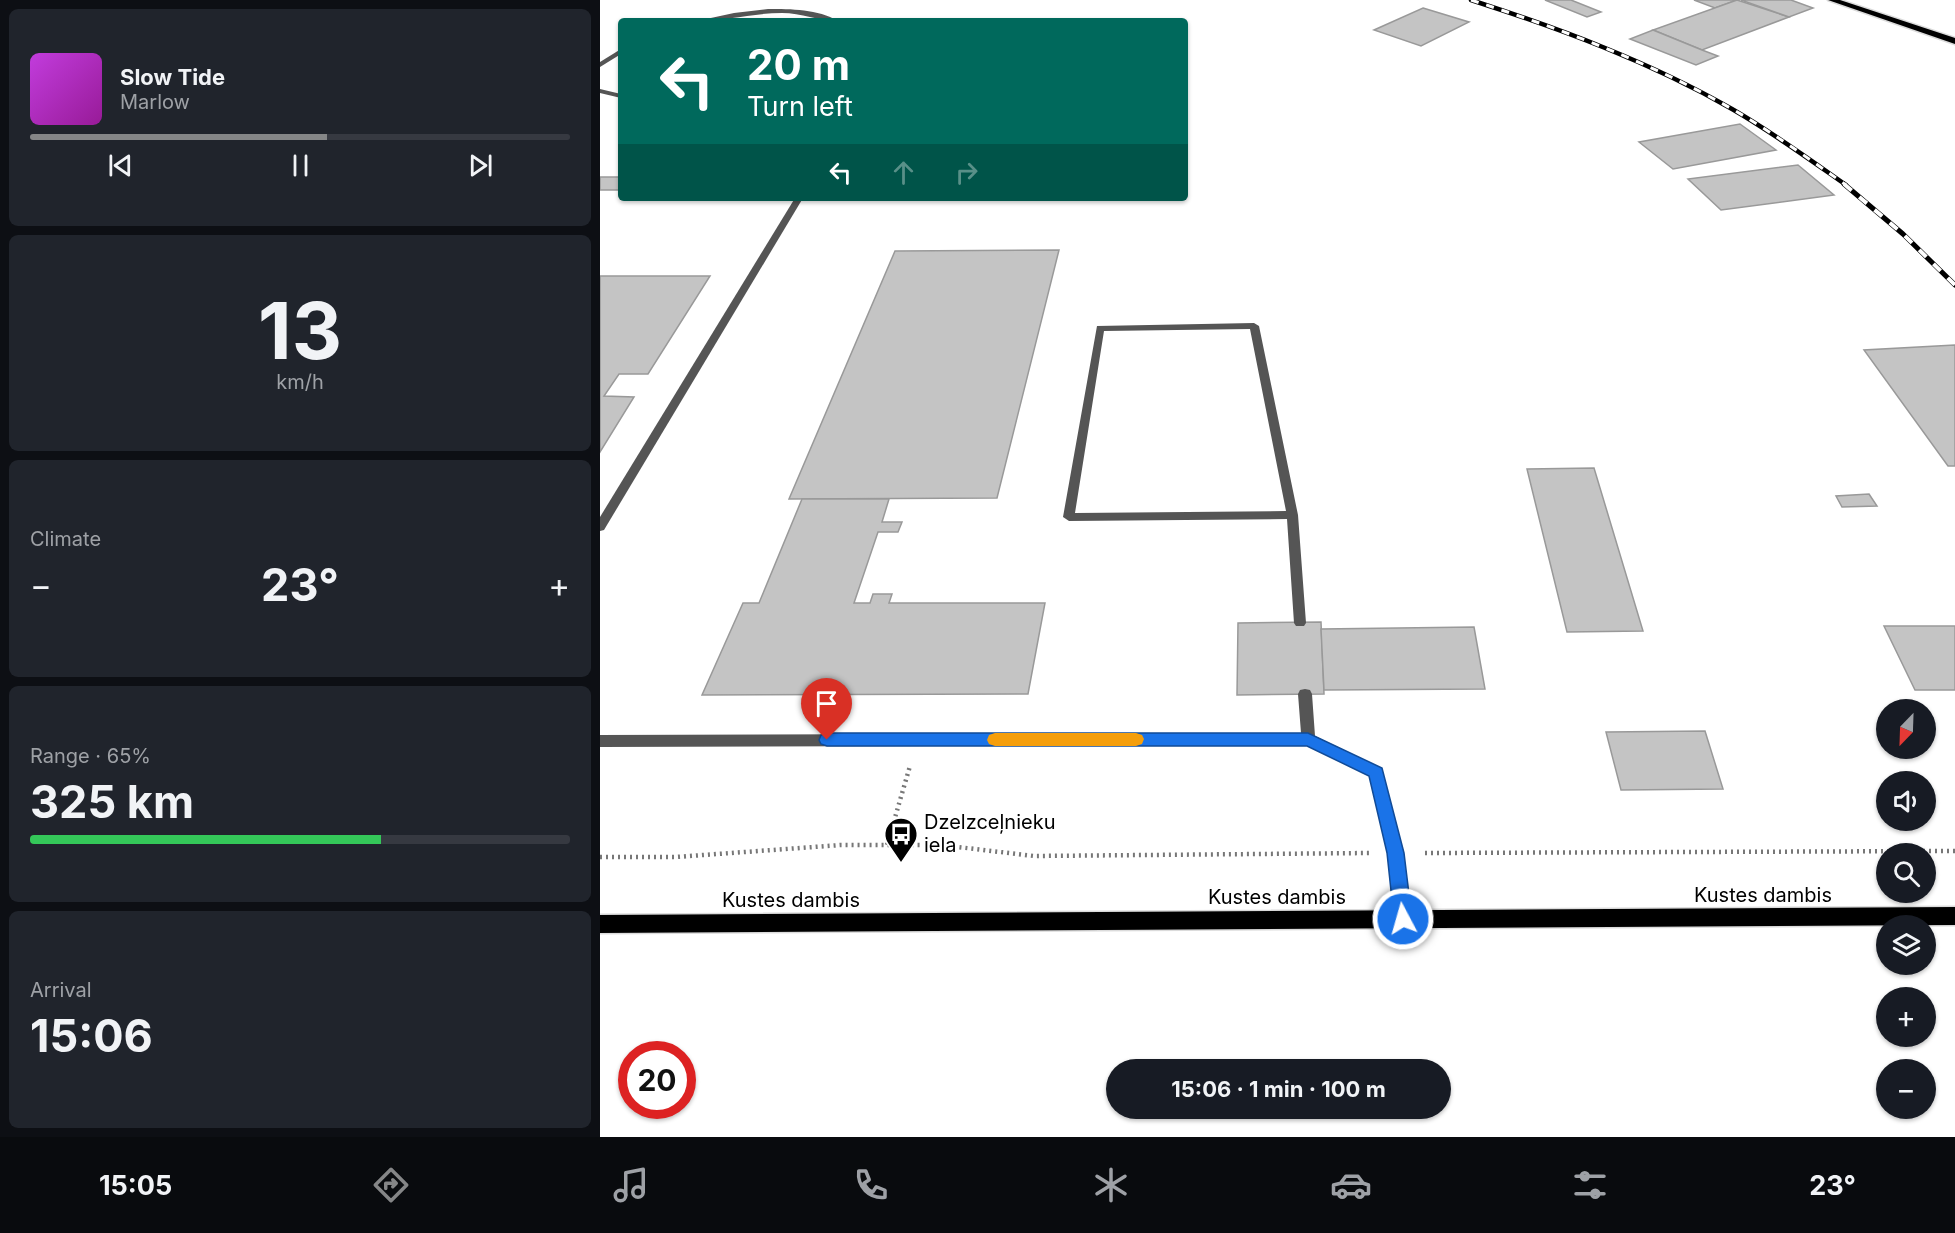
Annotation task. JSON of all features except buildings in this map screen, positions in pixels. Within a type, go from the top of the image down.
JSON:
[{"type":"main road","points":[[1832,0],[1955,41]]},
{"type":"main road","name":"Kustes dambis","points":[[600,924],[1955,916]]},
{"type":"lane","points":[[715,18],[750,11],[808,12],[826,18]]},
{"type":"lane","points":[[600,65],[618,53]]},
{"type":"lane","points":[[600,91],[618,95]]},
{"type":"lane","points":[[600,527],[797,201]]},
{"type":"lane","points":[[1292,515],[1069,517],[1100,328],[1254,326],[1292,515],[1300,623]]},
{"type":"lane","points":[[1305,694],[1308,739]]},
{"type":"lane","points":[[600,741],[1308,739],[1376,772],[1396,853],[1403,919]]},
{"type":"path","points":[[887,845],[917,740]]},
{"type":"path","points":[[600,857],[676,857],[841,845],[941,844],[1034,856],[1955,851]]},
{"type":"railway","points":[[1471,0],[1572,35],[1669,76],[1747,118],[1846,185]]},
{"type":"railway","points":[[1844,184],[1903,234],[1955,285]]},
{"type":"slow traffic","points":[[995,740],[1136,739]]},
{"type":"place","name":"Dzelzceļnieku iela","points":[[901,863]]},
{"type":"route","points":[[827,740],[1308,739],[1376,772],[1396,853],[1403,919]]}]
